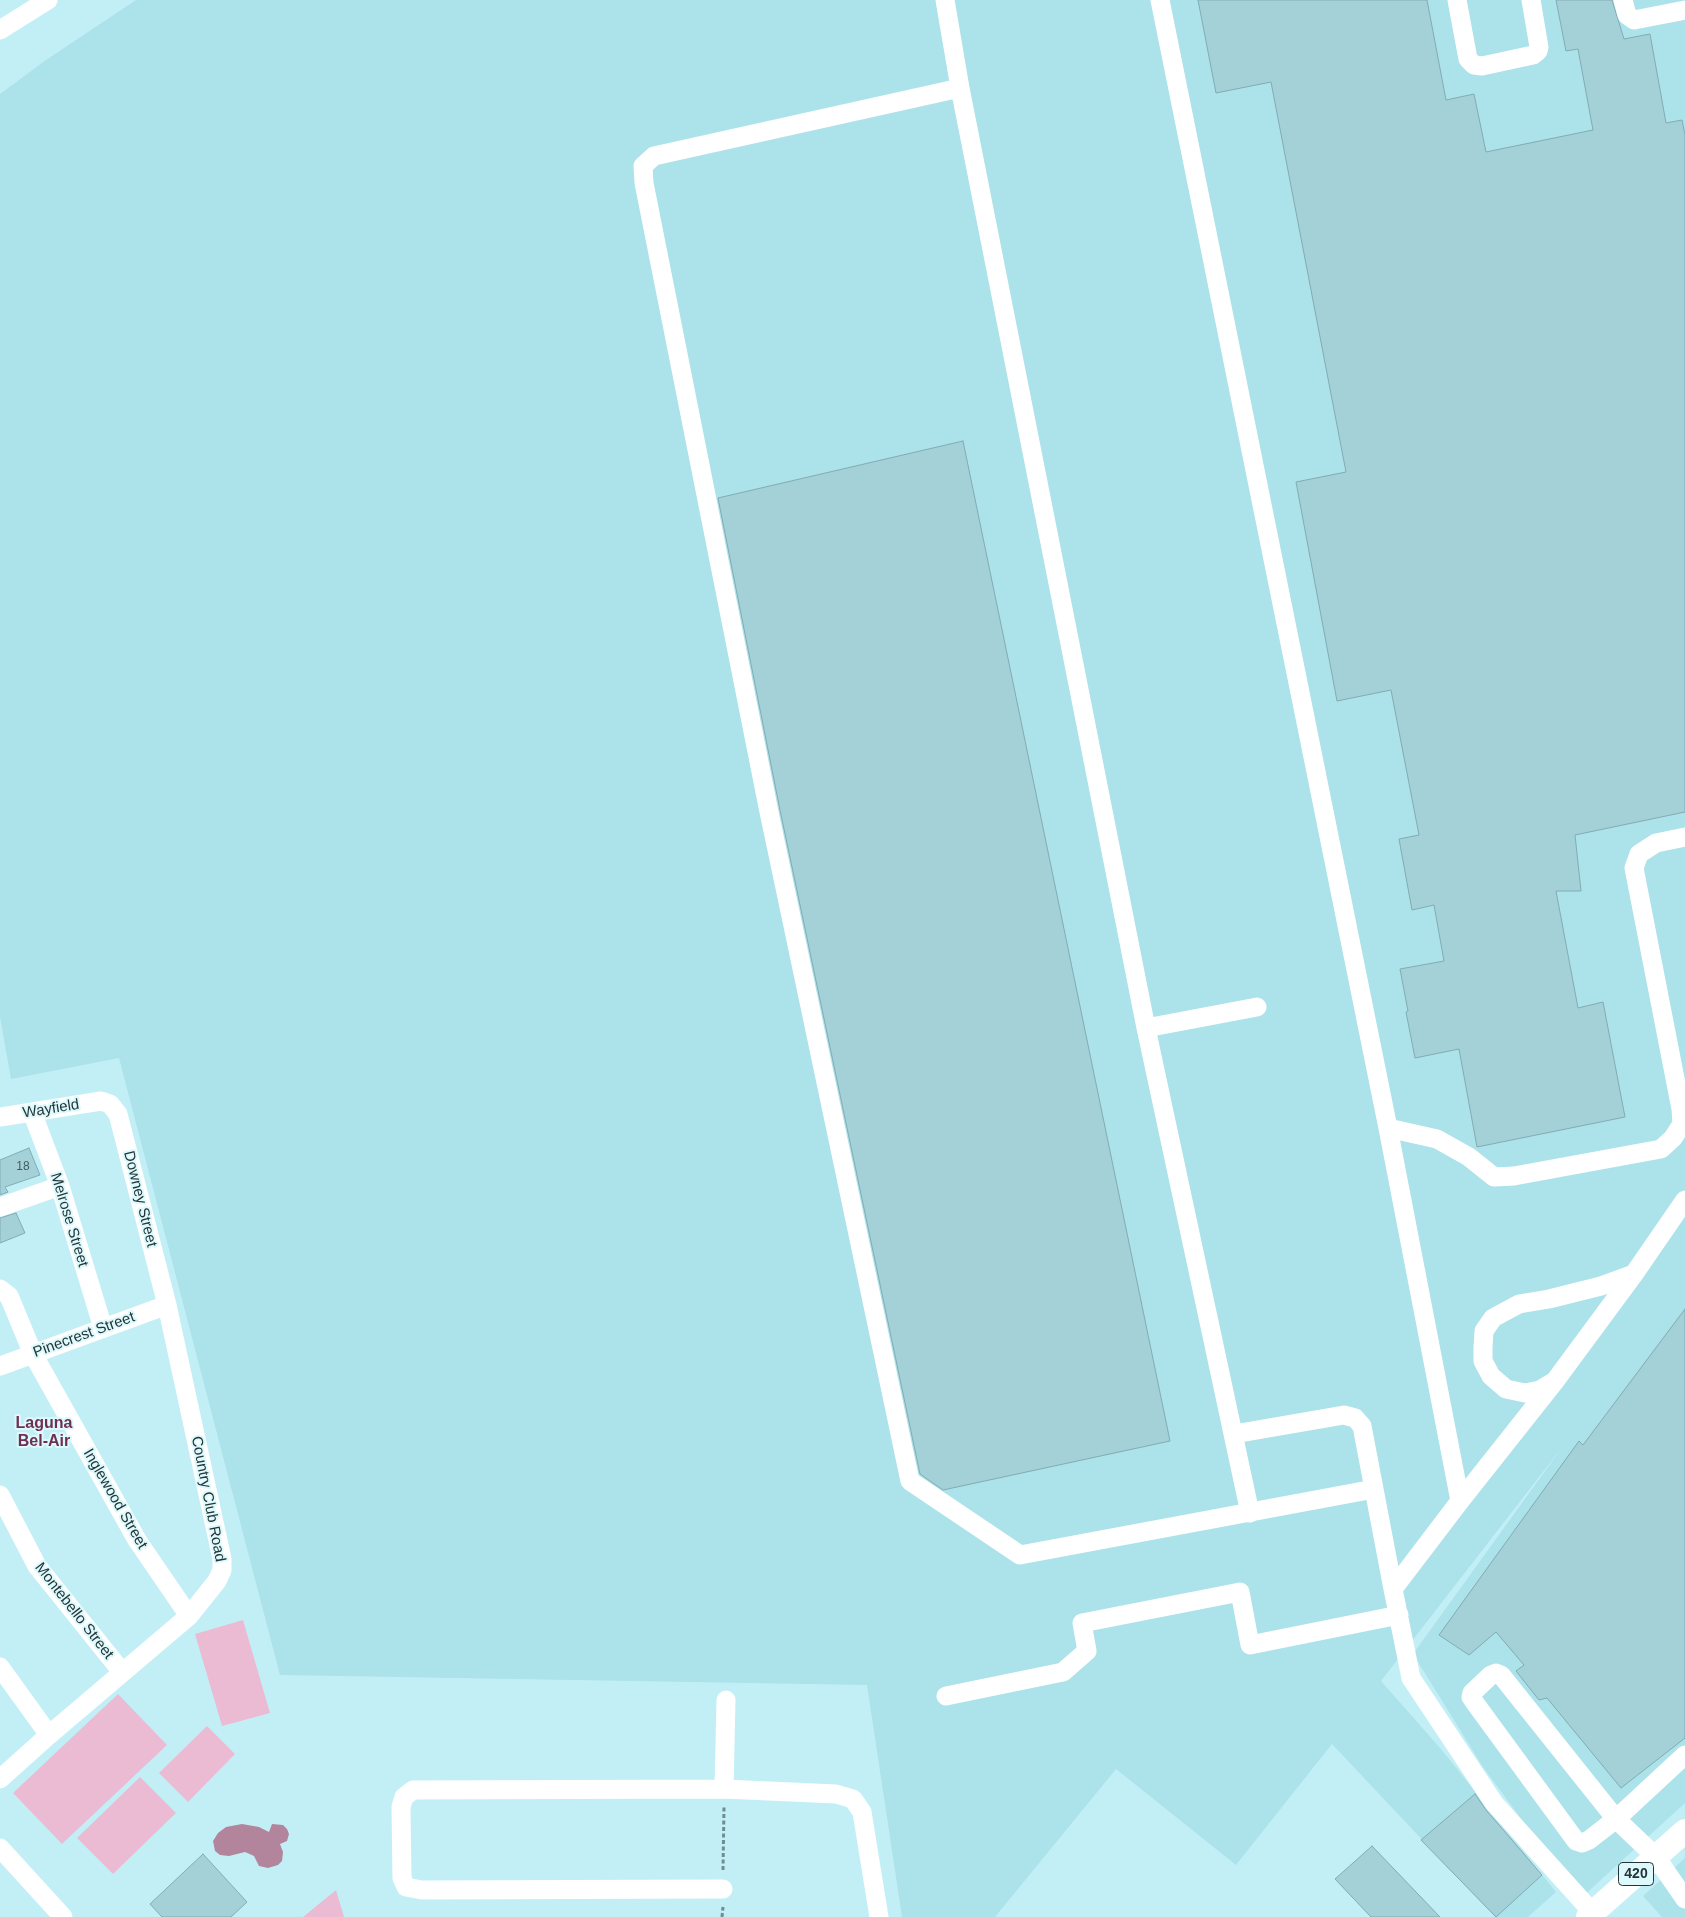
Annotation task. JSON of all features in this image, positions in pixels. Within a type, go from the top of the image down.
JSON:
[{"type":"main road","name":"420","points":[[1590,1915],[1685,1831]]},
{"type":"street","points":[[0,30],[48,0]]},
{"type":"street","points":[[945,0],[960,88],[1146,1028],[1250,1513]]},
{"type":"street","points":[[1160,0],[1388,1128],[1460,1501]]},
{"type":"street","points":[[1457,0],[1468,58],[1474,65],[1482,66],[1533,56],[1538,51],[1539,46],[1531,0]]},
{"type":"street","points":[[1623,0],[1627,15],[1634,20],[1685,10]]},
{"type":"street","points":[[960,88],[654,156],[643,166],[646,193],[767,802],[910,1482],[1020,1555],[1374,1490]]},
{"type":"street","points":[[1388,1128],[1437,1139],[1469,1157],[1494,1177],[1514,1176],[1661,1149],[1673,1138],[1681,1134],[1681,1109],[1634,868],[1639,854],[1656,843],[1685,837]]},
{"type":"street","points":[[1146,1028],[1257,1007]]},
{"type":"street","name":"Wayfield","points":[[0,1117],[101,1101]]},
{"type":"street","name":"Downey Street","points":[[101,1101],[110,1104],[118,1114],[167,1305]]},
{"type":"street","name":"Melrose Street","points":[[32,1112],[60,1186],[103,1328]]},
{"type":"street","points":[[0,1208],[60,1186]]},
{"type":"street","points":[[1393,1589],[1555,1381],[1634,1274],[1685,1200]]},
{"type":"street","points":[[1555,1381],[1540,1390],[1525,1393],[1506,1389],[1491,1376],[1483,1361],[1483,1346],[1484,1332],[1493,1318],[1519,1304],[1593,1288],[1634,1274]]},
{"type":"street","name":"Inglewood Street","points":[[0,1289],[9,1296],[33,1354],[138,1540],[188,1616]]},
{"type":"street","name":"Pinecrest Street","points":[[0,1366],[167,1305]]},
{"type":"street","name":"Country Club Road","points":[[0,1779],[48,1735],[188,1616],[216,1581],[222,1570],[222,1559],[167,1305]]},
{"type":"street","points":[[1234,1434],[1344,1415],[1355,1418],[1362,1426],[1411,1678],[1494,1803],[1590,1915]]},
{"type":"street","name":"Montebello Street","points":[[0,1495],[37,1566],[122,1672]]},
{"type":"street","points":[[946,1696],[1063,1672],[1088,1651],[1082,1623],[1240,1592],[1250,1645],[1399,1616]]},
{"type":"street","points":[[0,1667],[48,1735]]},
{"type":"street","points":[[1684,1895],[1656,1857],[1616,1819],[1501,1675],[1496,1673],[1491,1675],[1472,1693],[1475,1703],[1576,1841],[1582,1843],[1589,1840],[1616,1819],[1685,1755]]},
{"type":"street","points":[[724,1789],[726,1700]]},
{"type":"street","points":[[723,1889],[422,1890],[406,1888],[402,1878],[401,1807],[404,1797],[413,1790],[724,1789],[836,1794],[853,1799],[862,1812],[879,1917]]},
{"type":"street","points":[[0,1848],[64,1917]]},
{"type":"path","points":[[722,1917],[724,1789]]},
{"type":"shaded area","points":[[136,0],[1685,0],[1685,1803],[1580,1899],[1483,1767],[1413,1654],[1563,1446],[1381,1681],[1441,1749],[1556,1892],[1528,1917],[1495,1917],[1332,1744],[1236,1865],[1116,1769],[995,1917],[902,1917],[867,1685],[280,1675],[119,1058],[11,1079],[0,1017],[0,94],[46,60]]},
{"type":"shaded area","points":[[243,1620],[270,1713],[222,1726],[195,1634]]},
{"type":"shaded area","points":[[118,1694],[167,1745],[62,1844],[13,1793]]},
{"type":"shaded area","points":[[207,1726],[235,1754],[188,1802],[159,1773]]},
{"type":"shaded area","points":[[140,1777],[176,1813],[113,1874],[77,1838]]},
{"type":"shaded area","points":[[242,1824],[259,1827],[269,1832],[272,1824],[283,1825],[287,1829],[289,1834],[287,1841],[280,1844],[283,1852],[282,1861],[278,1865],[268,1868],[259,1866],[254,1856],[245,1852],[229,1856],[220,1855],[215,1851],[213,1841],[218,1833],[226,1827]]},
{"type":"shaded area","points":[[1685,1858],[1685,1917],[1662,1917],[1643,1896]]},
{"type":"shaded area","points":[[336,1890],[344,1917],[303,1917]]},
{"type":"building","points":[[1198,0],[1427,0],[1446,100],[1474,94],[1486,152],[1593,130],[1578,49],[1566,51],[1556,0],[1612,0],[1624,39],[1650,34],[1666,123],[1682,120],[1685,135],[1685,812],[1575,835],[1581,891],[1556,891],[1578,1008],[1603,1002],[1625,1117],[1477,1147],[1459,1049],[1415,1058],[1400,969],[1444,961],[1434,905],[1412,910],[1399,839],[1419,835],[1391,690],[1337,701],[1296,482],[1346,472],[1271,82],[1216,93]]},
{"type":"building","points":[[963,441],[1170,1441],[943,1490],[920,1474],[780,810],[718,498]]},
{"type":"building","points":[[29,1148],[40,1175],[5,1187],[8,1192],[0,1195],[0,1160]]},
{"type":"building","points":[[16,1213],[25,1233],[0,1243],[0,1218]]},
{"type":"building","points":[[1685,1309],[1685,1738],[1621,1788],[1547,1698],[1539,1700],[1516,1671],[1524,1665],[1496,1632],[1469,1655],[1439,1635],[1579,1441],[1583,1445]]},
{"type":"building","points":[[1475,1794],[1486,1810],[1542,1875],[1496,1917],[1421,1840]]},
{"type":"building","points":[[1372,1846],[1440,1917],[1371,1917],[1335,1879]]},
{"type":"building","points":[[203,1854],[247,1902],[231,1917],[162,1917],[150,1904]]},
{"type":"district","name":"Laguna Bel-Air","points":[[44,1433]]}]
